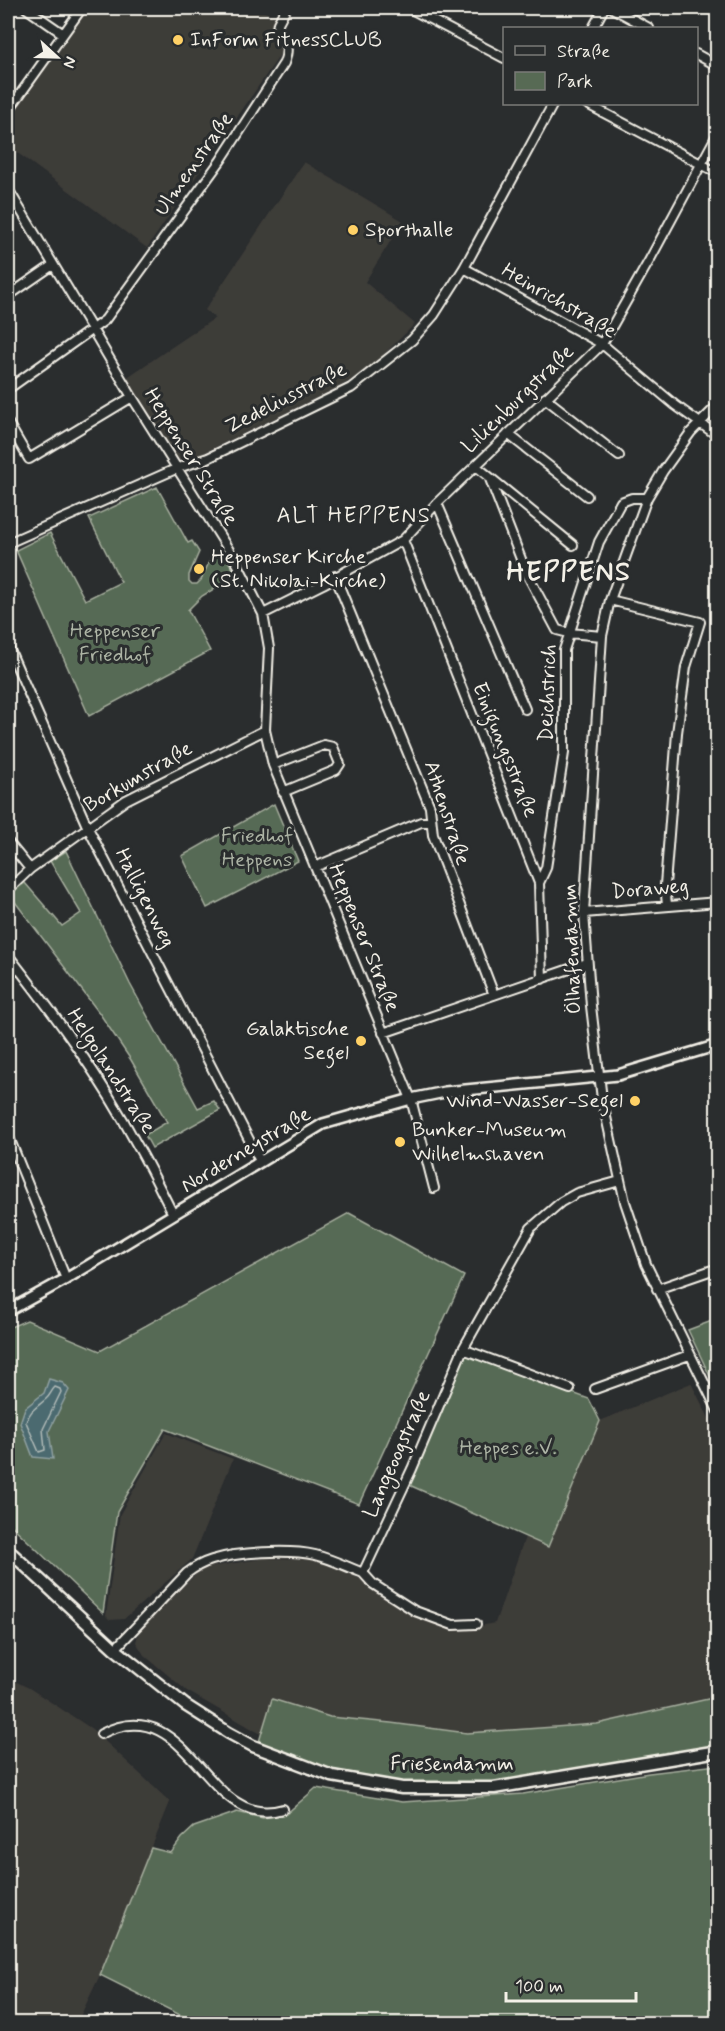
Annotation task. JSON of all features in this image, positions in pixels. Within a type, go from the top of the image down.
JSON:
[{"type":"main road","name":"Friesendamm","points":[[8,1550],[115,1649],[185,1705],[253,1746],[332,1776],[402,1788],[494,1788],[717,1751]]},
{"type":"street","points":[[26,8],[62,33]]},
{"type":"street","points":[[8,111],[82,8]]},
{"type":"street","name":"Ulmenstraße","points":[[92,329],[105,320],[221,160],[284,63],[288,52],[287,45],[277,29],[286,8]]},
{"type":"street","points":[[409,8],[503,57]]},
{"type":"street","points":[[594,27],[604,8]]},
{"type":"street","points":[[612,8],[647,27]]},
{"type":"street","points":[[698,55],[717,66]]},
{"type":"street","name":"Zedeliusstraße","points":[[8,543],[178,468],[208,458],[351,388],[412,340],[434,315],[464,268],[552,105]]},
{"type":"street","points":[[589,105],[717,173]]},
{"type":"street","name":"Lilienburgstraße","points":[[263,614],[403,540],[437,503],[602,344],[717,133]]},
{"type":"street","name":"Heppenser Straße","points":[[8,189],[132,397],[237,563],[263,614],[269,648],[265,730],[273,765],[411,1099],[434,1188]]},
{"type":"street","points":[[8,296],[53,265]]},
{"type":"street","name":"Heinrichstraße","points":[[464,268],[602,344],[717,436]]},
{"type":"street","points":[[8,389],[92,329]]},
{"type":"street","points":[[8,423],[30,459],[132,397]]},
{"type":"street","points":[[545,398],[619,456]]},
{"type":"street","name":"Ölhafendamm","points":[[717,405],[699,422],[663,471],[647,498],[610,600],[602,636],[584,913],[598,1078],[620,1181],[636,1236],[657,1289],[717,1411]]},
{"type":"street","points":[[508,434],[586,496]]},
{"type":"street","points":[[476,466],[573,545]]},
{"type":"street","points":[[490,479],[526,572],[557,630],[602,636]]},
{"type":"street","name":"Deichstrich","points":[[538,884],[546,868],[564,753],[564,650],[598,542],[621,502],[632,498],[647,498]]},
{"type":"street","points":[[437,503],[525,709]]},
{"type":"street","name":"Einigungsstraße","points":[[403,540],[538,884],[542,979]]},
{"type":"street","name":"Athenstraße","points":[[334,576],[430,807],[433,835],[494,995]]},
{"type":"street","points":[[610,600],[700,622],[686,667],[677,733],[665,885],[667,905]]},
{"type":"street","name":"Halligenweg","points":[[8,646],[87,826],[260,1161]]},
{"type":"street","name":"Borkumstraße","points":[[8,890],[30,869],[126,800],[265,730]]},
{"type":"street","points":[[273,765],[324,745],[333,747],[340,764],[336,770],[283,792]]},
{"type":"street","points":[[315,867],[421,822],[431,822]]},
{"type":"street","points":[[8,842],[30,869]]},
{"type":"street","name":"Doraweg","points":[[584,913],[717,902]]},
{"type":"street","name":"Helgolandstraße","points":[[8,955],[98,1079],[137,1143],[173,1214]]},
{"type":"street","points":[[383,1033],[587,963]]},
{"type":"street","name":"Norderneystraße","points":[[8,1311],[66,1279],[323,1124],[411,1099],[482,1088],[618,1075],[717,1045]]},
{"type":"street","points":[[8,1135],[66,1279]]},
{"type":"street","name":"Langeoogstraße","points":[[363,1573],[412,1469],[463,1349],[531,1228],[561,1202],[577,1192],[620,1181]]},
{"type":"street","points":[[657,1289],[717,1268]]},
{"type":"street","points":[[463,1349],[570,1389]]},
{"type":"street","points":[[594,1389],[689,1355]]},
{"type":"street","points":[[115,1649],[187,1573],[199,1564],[214,1559],[251,1554],[298,1553],[328,1558],[363,1573],[373,1584],[415,1611],[453,1625],[476,1624]]},
{"type":"street","points":[[101,1734],[110,1729],[138,1725],[160,1731],[180,1744],[222,1792],[236,1803],[264,1812],[283,1809]]},
{"type":"shaded area","points":[[86,8],[258,8],[275,17],[272,26],[282,52],[147,248],[8,146],[8,120]]},
{"type":"shaded area","points":[[304,162],[403,221],[365,282],[415,324],[370,368],[339,387],[185,462],[173,457],[126,378],[215,318],[205,310]]},
{"type":"shaded area","points":[[691,1383],[717,1434],[717,1696],[597,1724],[467,1733],[391,1722],[330,1717],[272,1699],[261,1734],[187,1691],[144,1655],[136,1642],[140,1628],[203,1568],[266,1558],[319,1559],[362,1580],[393,1600],[475,1627],[495,1623],[525,1537],[548,1547],[600,1421]]},
{"type":"shaded area","points":[[166,1433],[233,1459],[192,1559],[124,1619],[110,1620],[106,1616],[120,1514]]},
{"type":"shaded area","points":[[8,1678],[29,1688],[92,1729],[170,1802],[100,1975],[77,2023],[8,2023]]},
{"type":"green space","name":"Heppenser Friedhof","points":[[157,487],[188,543],[192,541],[199,552],[189,575],[189,581],[197,584],[201,580],[216,552],[225,556],[237,575],[202,596],[188,610],[210,651],[89,716],[16,550],[50,533],[85,600],[121,582],[89,518]]},
{"type":"green space","name":"Friedhof Heppens","points":[[274,804],[298,861],[207,908],[182,856]]},
{"type":"green space","points":[[66,851],[130,984],[198,1108],[214,1101],[220,1110],[152,1148],[145,1135],[167,1122],[131,1060],[100,1014],[9,894],[25,883],[62,926],[81,913],[50,861]]},
{"type":"green space","points":[[349,1213],[464,1276],[359,1504],[165,1429],[117,1512],[103,1613],[8,1522],[8,1328],[27,1320],[100,1351]]},
{"type":"green space","points":[[717,1319],[717,1391],[688,1330]]},
{"type":"green space","name":"Heppes e.V.","points":[[464,1353],[589,1399],[600,1421],[548,1547],[407,1484]]},
{"type":"green space","points":[[717,1697],[717,1747],[494,1784],[402,1785],[333,1772],[258,1745],[272,1699],[330,1717],[467,1733],[597,1724]]},
{"type":"green space","points":[[717,1765],[717,2023],[196,2023],[100,1975],[151,1848],[171,1853],[194,1827],[237,1812],[263,1818],[286,1814],[316,1788],[402,1802],[523,1794],[649,1773]]},
{"type":"water","points":[[49,1379],[63,1383],[69,1390],[49,1431],[53,1459],[33,1457],[20,1423],[25,1408],[44,1393]]},
{"type":"place","name":"InForm FitnessCLUB","points":[[178,40]]},
{"type":"place","name":"Sporthalle","points":[[353,230]]},
{"type":"place","name":"Heppenser Kirche (St. Nikolai-Kirche)","points":[[199,569]]},
{"type":"place","name":"Galaktische Segel","points":[[361,1041]]},
{"type":"place","name":"Wind-Wasser-Segel","points":[[635,1101]]},
{"type":"place","name":"Bunker-Museum Wilhelmshaven","points":[[400,1142]]},
{"type":"district","name":"ALT HEPPENS","points":[[354,516]]},
{"type":"district","name":"HEPPENS","points":[[569,572]]}]
